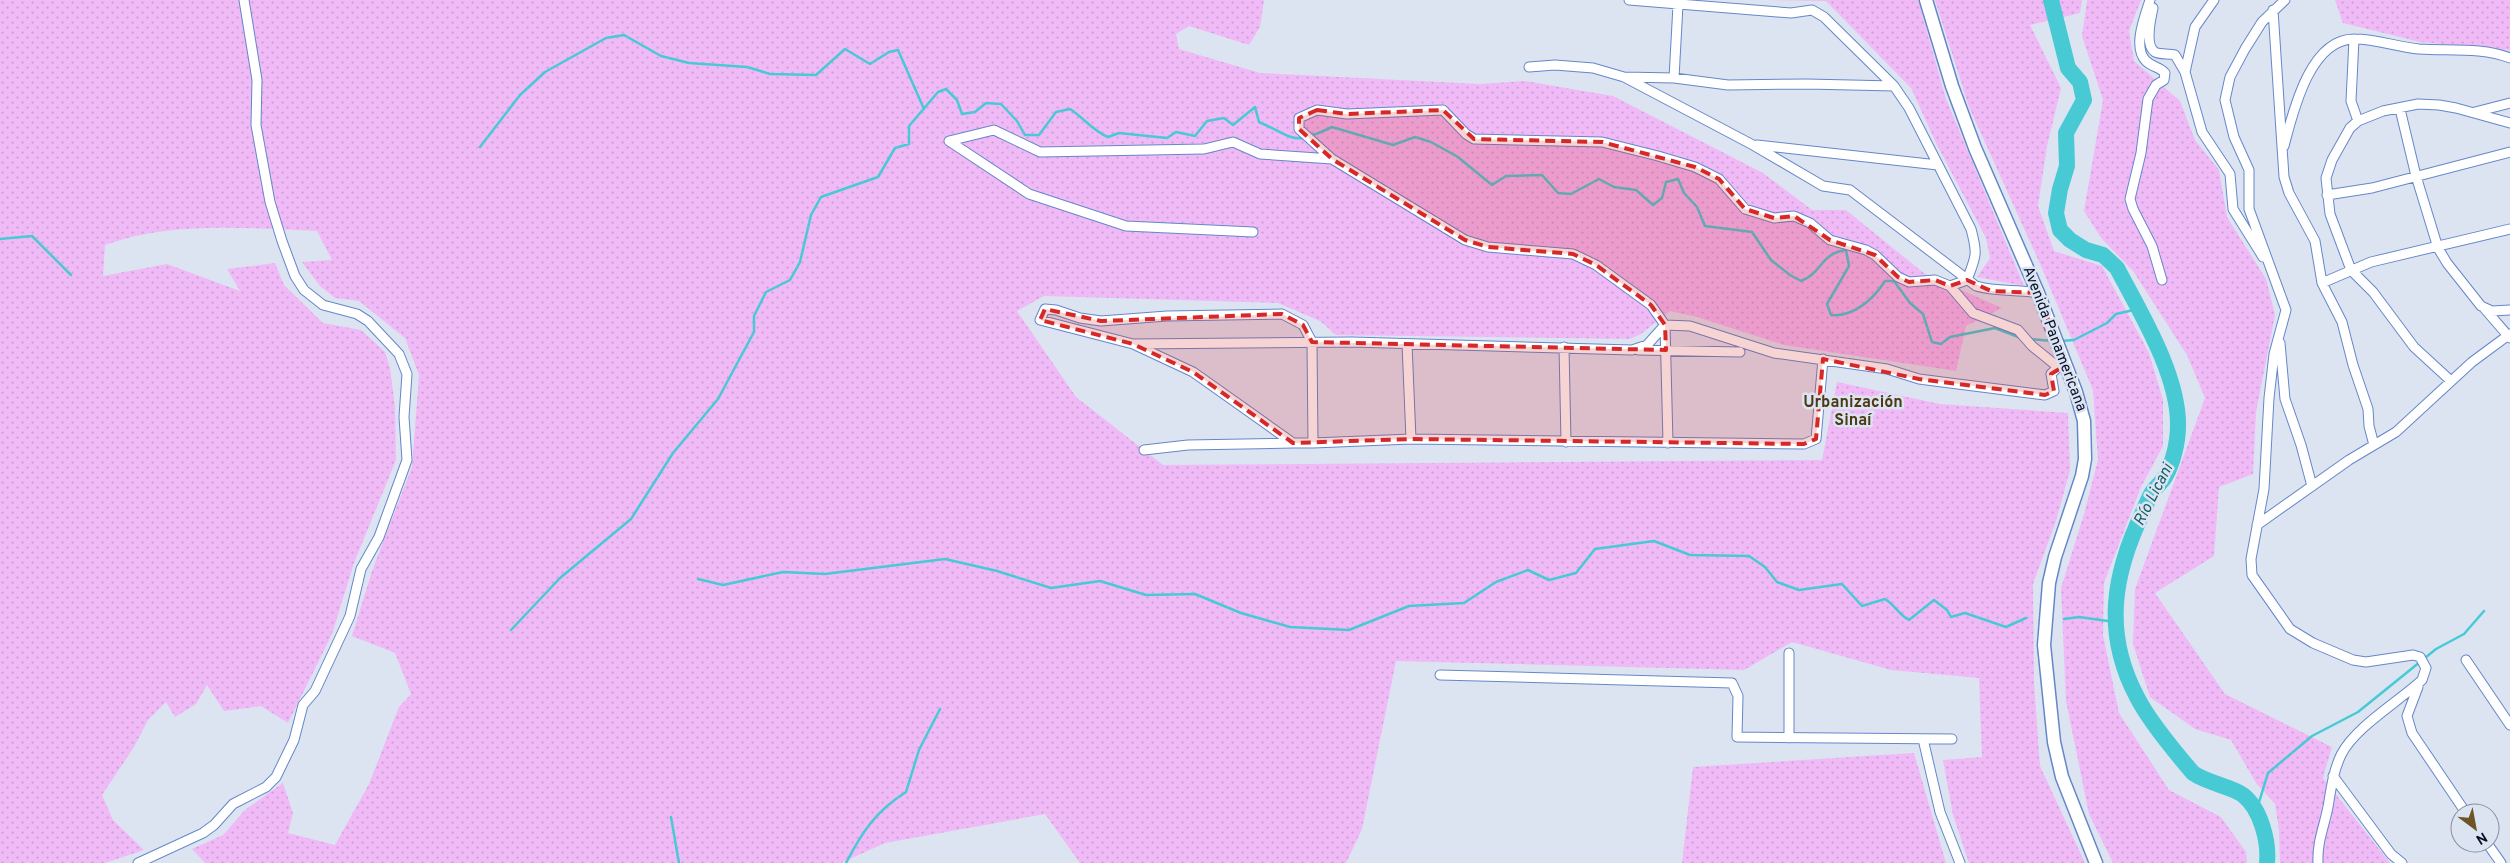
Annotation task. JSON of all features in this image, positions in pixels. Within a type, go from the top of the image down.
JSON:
[{"type":"main road","name":"Avenida Panamericana","points":[[1926,0],[1952,86],[1972,139],[2053,331],[2084,421],[2085,459],[2082,476],[2055,557],[2049,583],[2044,645],[2054,742],[2062,777],[2096,863]]},
{"type":"street","points":[[138,863],[203,833],[214,826],[233,804],[266,787],[276,777],[294,740],[303,705],[314,691],[350,616],[361,568],[379,537],[407,460],[404,417],[406,374],[399,354],[368,321],[357,314],[323,305],[304,290],[295,276],[282,241],[270,202],[256,125],[257,80],[244,0]]},
{"type":"street","points":[[1628,0],[1791,13],[1812,10],[1838,30],[1894,86],[1910,108],[1964,214],[1976,250],[1975,262],[1967,280],[1950,286]]},
{"type":"street","points":[[2150,0],[2140,34],[2140,51],[2144,59],[2165,73],[2164,80],[2156,85],[2148,99],[2141,152],[2130,199],[2133,209],[2152,246],[2162,280]]},
{"type":"street","points":[[2155,0],[2149,40],[2151,48],[2156,52],[2175,55],[2185,72],[2202,132],[2230,174],[2233,209],[2274,274]]},
{"type":"street","points":[[2185,72],[2195,27],[2214,0]]},
{"type":"street","points":[[2285,0],[2273,10],[2245,49],[2230,77],[2225,100],[2234,137],[2249,170],[2249,209],[2286,310],[2286,318],[2279,336],[2269,398],[2264,490],[2251,559],[2252,575],[2290,629],[2313,643],[2353,660],[2381,662],[2404,656],[2420,657],[2426,668],[2409,708],[2409,724],[2418,744],[2459,803]]},
{"type":"street","points":[[1674,78],[1678,5]]},
{"type":"street","points":[[2273,10],[2284,177],[2289,193],[2315,241],[2322,283],[2342,322],[2350,356],[2368,409],[2369,426],[2374,445]]},
{"type":"street","points":[[2282,153],[2300,93],[2318,60],[2328,47],[2340,41],[2354,39],[2418,49],[2497,53],[2510,58]]},
{"type":"street","points":[[2354,39],[2351,101],[2358,121]]},
{"type":"street","points":[[1529,66],[1555,65],[1593,68],[1624,77],[1753,145],[1824,186],[1850,190],[1976,286],[1991,291],[2015,289],[2038,293]]},
{"type":"street","points":[[1624,77],[1674,78],[1728,85],[1894,86]]},
{"type":"street","points":[[2475,112],[2510,103]]},
{"type":"street","points":[[2451,381],[2414,347],[2374,292],[2351,270],[2330,214],[2326,178],[2332,160],[2350,128],[2358,121],[2383,112],[2418,104],[2456,108],[2510,123]]},
{"type":"street","points":[[2258,525],[2312,486],[2396,432],[2451,381],[2509,336],[2481,306],[2447,264],[2438,248],[2416,176],[2400,109]]},
{"type":"street","points":[[1632,350],[1646,345],[1665,325],[1690,326],[1774,353],[1887,369],[1919,378],[2045,395],[2054,391],[2051,374],[2063,364],[2032,346],[2018,330],[1973,313],[1950,286],[1935,280],[1909,282],[1898,277],[1875,254],[1830,240],[1810,223],[1794,216],[1774,218],[1745,209],[1718,179],[1695,167],[1610,144],[1474,139],[1466,134],[1443,110],[1347,114],[1317,110],[1298,118],[1298,129],[1332,159],[1465,240],[1488,247],[1573,254],[1596,265],[1651,305],[1665,325],[1668,443]]},
{"type":"street","points":[[1253,232],[1126,226],[1028,194],[949,141],[994,130],[1040,152],[1204,149],[1233,142],[1260,154],[1332,159]]},
{"type":"street","points":[[1753,145],[1938,165]]},
{"type":"street","points":[[2327,195],[2372,188],[2510,152]]},
{"type":"street","points":[[2322,283],[2371,262],[2438,248],[2510,229]]},
{"type":"street","points":[[2481,306],[2492,310],[2510,310]]},
{"type":"street","points":[[1293,443],[1193,372],[1132,344],[1040,320],[1046,309],[1056,310],[1080,318],[1101,320],[1167,316],[1282,314],[1303,325],[1312,342],[1313,443]]},
{"type":"street","points":[[2279,336],[2285,399],[2301,445],[2312,486]]},
{"type":"street","points":[[1132,344],[1312,342],[1740,352]]},
{"type":"street","points":[[1407,344],[1411,439]]},
{"type":"street","points":[[1564,347],[1566,442]]},
{"type":"street","points":[[1144,450],[1188,445],[1411,439],[1811,443],[1816,439],[1817,432],[1823,359]]},
{"type":"street","points":[[1789,738],[1790,652]]},
{"type":"street","points":[[2466,660],[2510,725]]},
{"type":"street","points":[[1440,675],[1732,683],[1738,696],[1737,737],[1952,739]]},
{"type":"street","points":[[2318,863],[2318,840],[2328,806],[2333,776],[2342,753],[2358,733],[2422,680]]},
{"type":"street","points":[[1923,739],[1940,812],[1960,863]]},
{"type":"street","points":[[2333,776],[2390,854],[2402,863]]},
{"type":"highlighted area","points":[[1317,110],[1347,114],[1443,110],[1474,139],[1602,142],[1695,167],[1719,179],[1745,209],[1774,218],[1794,216],[1830,240],[1875,255],[1898,277],[1909,282],[1935,280],[1950,286],[1967,280],[1991,291],[2038,293],[2066,365],[2051,374],[2054,391],[2045,395],[1919,379],[1823,359],[1816,439],[1804,444],[1411,439],[1293,443],[1193,372],[1133,344],[1040,320],[1045,309],[1101,321],[1282,314],[1303,325],[1312,342],[1666,350],[1665,325],[1651,305],[1596,265],[1573,254],[1488,247],[1465,240],[1332,159],[1299,129],[1299,118]]},
{"type":"shaded area","points":[[0,0],[1264,0],[1260,27],[1249,45],[1189,26],[1176,34],[1179,49],[1260,73],[1480,84],[1525,81],[1613,96],[1763,173],[1812,210],[1846,210],[1925,274],[2002,308],[1966,326],[1956,371],[1784,345],[1697,317],[1670,311],[1641,334],[1630,339],[1336,335],[1320,321],[1278,303],[1044,296],[1017,311],[1076,397],[1163,465],[1822,460],[1837,382],[1940,404],[2068,413],[2070,470],[2056,521],[2033,584],[2034,682],[2040,766],[2085,863],[1969,863],[1953,815],[1943,760],[1982,757],[1979,678],[1891,670],[1792,642],[1744,670],[1396,661],[1362,829],[1346,863],[1080,863],[1045,814],[885,843],[841,863],[205,863],[192,849],[223,835],[245,810],[283,783],[293,813],[288,833],[335,845],[369,784],[399,707],[411,694],[395,653],[352,636],[372,571],[412,467],[419,375],[405,338],[359,301],[335,298],[320,286],[302,262],[332,260],[317,231],[210,228],[156,232],[130,237],[105,245],[103,276],[167,264],[240,291],[227,269],[275,263],[284,285],[323,323],[361,330],[385,352],[390,368],[395,407],[396,460],[354,563],[332,634],[288,723],[261,706],[224,711],[207,685],[196,704],[175,717],[166,702],[148,720],[134,747],[102,795],[113,820],[144,850],[105,863],[0,863]]},
{"type":"shaded area","points":[[1766,0],[1918,0],[1946,99],[2024,286],[1977,277],[1990,258],[1986,238],[1936,143],[1911,88],[1826,1]]},
{"type":"shaded area","points":[[1935,0],[2082,0],[2080,13],[2030,25],[2061,88],[2047,146],[2038,206],[2054,251],[2102,266],[2149,353],[2163,400],[2163,446],[2141,487],[2104,583],[2103,635],[2119,713],[2169,790],[2221,817],[2246,852],[2247,863],[2113,863],[2089,814],[2066,701],[2061,588],[2084,514],[2098,460],[2093,390],[2041,266],[1969,107]]},
{"type":"shaded area","points":[[2087,0],[2141,0],[2129,31],[2134,61],[2180,101],[2195,140],[2219,170],[2227,217],[2266,279],[2275,315],[2256,412],[2253,474],[2219,487],[2214,556],[2155,593],[2225,694],[2332,747],[2323,778],[2390,863],[2280,863],[2279,830],[2275,804],[2256,783],[2231,740],[2195,729],[2150,697],[2133,644],[2135,589],[2205,398],[2187,355],[2133,271],[2101,238],[2084,211],[2103,100],[2082,36]]},
{"type":"shaded area","points":[[2335,0],[2510,0],[2510,50],[2420,42],[2343,23]]},
{"type":"shaded area","points":[[1914,753],[1946,863],[1682,863],[1693,767]]},
{"type":"waterway","name":"Río Licani","points":[[2051,0],[2068,68],[2080,82],[2084,100],[2066,133],[2067,166],[2060,189],[2056,213],[2060,230],[2070,240],[2086,250],[2103,255],[2117,268],[2156,344],[2165,365],[2177,406],[2178,432],[2173,459],[2165,477],[2153,491],[2148,501],[2133,535],[2119,581],[2116,604],[2119,650],[2126,673],[2142,706],[2186,765],[2193,773],[2239,792],[2255,809],[2265,836],[2267,863]]},
{"type":"waterway","points":[[480,147],[520,95],[545,72],[606,38],[624,35],[661,56],[689,63],[747,67],[770,74],[816,75],[845,49],[870,64],[889,52],[898,50],[924,109]]},
{"type":"waterway","points":[[511,630],[560,578],[631,519],[673,453],[718,399],[754,332],[754,316],[766,292],[790,280],[800,262],[811,215],[821,197],[878,177],[895,148],[909,144],[909,126],[938,92],[946,89],[957,100],[962,114],[975,112],[986,103],[1001,104],[1017,121],[1025,135],[1039,135],[1056,112],[1070,109],[1108,137],[1119,133],[1167,138],[1176,132],[1195,136],[1207,121],[1224,118],[1233,125],[1255,107],[1259,122],[1295,138],[1309,137],[1332,127],[1393,145],[1415,137],[1431,142],[1458,157],[1492,185],[1506,176],[1542,175],[1558,193],[1571,194],[1599,179],[1614,187],[1636,190],[1653,205],[1662,198],[1666,182],[1678,179],[1684,193],[1697,207],[1705,226],[1752,232],[1771,260],[1801,281],[1813,273],[1831,255],[1846,250],[1849,266],[1827,304],[1831,315],[1839,315],[1855,310],[1875,295],[1885,281],[1894,281],[1910,303],[1923,314],[1932,342],[1941,344],[1950,337],[1995,328],[2021,338]]},
{"type":"waterway","points":[[0,239],[32,236],[71,275]]},
{"type":"waterway","points":[[2061,341],[2074,340],[2107,323],[2116,314],[2138,309]]},
{"type":"waterway","points":[[2029,339],[2053,341]]},
{"type":"waterway","points":[[698,579],[723,585],[783,572],[825,574],[945,559],[997,571],[1051,588],[1100,581],[1146,595],[1195,594],[1241,613],[1290,627],[1349,630],[1409,606],[1464,603],[1496,582],[1528,570],[1549,580],[1576,573],[1595,549],[1654,541],[1690,555],[1749,556],[1765,567],[1777,582],[1799,590],[1842,584],[1862,606],[1885,599],[1909,620],[1934,600],[1947,610],[1951,617],[1965,613],[2006,627],[2026,618]]},
{"type":"waterway","points":[[2256,812],[2268,773],[2312,736],[2358,712],[2436,649],[2464,634],[2484,611]]},
{"type":"waterway","points":[[2064,619],[2079,617],[2115,622]]},
{"type":"waterway","points":[[846,863],[871,823],[895,799],[906,792],[919,750],[940,709]]},
{"type":"waterway","points":[[671,817],[679,863]]},
{"type":"district","name":"Urbanización Sinaí","points":[[1853,412]]}]
